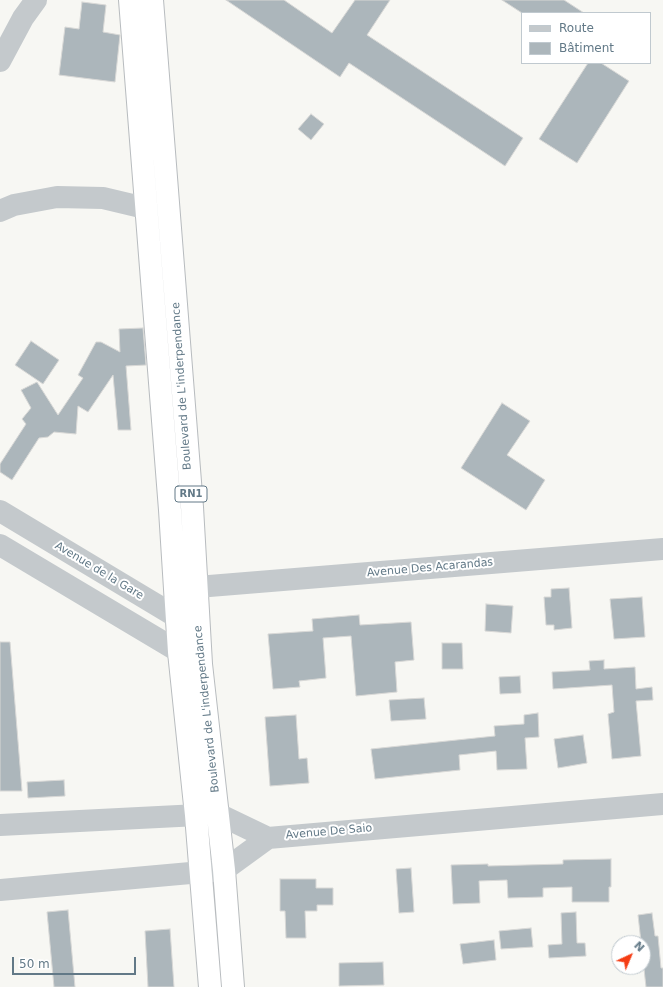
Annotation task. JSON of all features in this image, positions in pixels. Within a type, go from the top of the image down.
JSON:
[{"type":"highway","name":"Boulevard de L'inderpendance","points":[[130,0],[179,652],[196,815],[210,987]]},
{"type":"highway","name":"Boulevard de L'inderpendance","points":[[152,0],[197,587],[198,630],[224,870],[233,987]]},
{"type":"street","points":[[0,61],[23,18],[36,0]]},
{"type":"street","points":[[0,211],[14,206],[57,197],[103,198],[145,208]]},
{"type":"street","name":"Avenue de la Gare","points":[[0,511],[198,630]]},
{"type":"street","points":[[0,545],[201,664]]},
{"type":"street","name":"Avenue Des Acarandas","points":[[197,587],[663,549]]},
{"type":"street","name":"Avenue De Saio","points":[[268,838],[663,804]]},
{"type":"street","points":[[0,825],[218,814],[268,838],[224,870],[0,890]]},
{"type":"building","points":[[226,0],[284,0],[332,33],[355,0],[390,0],[367,35],[523,138],[505,166],[349,63],[340,77]]},
{"type":"building","points":[[502,0],[564,0],[582,12],[521,12]]},
{"type":"building","points":[[82,2],[106,5],[103,32],[120,35],[115,82],[59,75],[65,27],[79,29]]},
{"type":"building","points":[[587,64],[603,64],[629,81],[577,163],[539,139]]},
{"type":"building","points":[[311,114],[324,124],[311,140],[298,129]]},
{"type":"building","points":[[143,328],[146,365],[126,366],[131,430],[118,430],[113,375],[88,412],[78,406],[76,434],[54,432],[48,437],[39,438],[12,480],[0,472],[0,464],[26,424],[22,419],[31,408],[21,390],[37,382],[58,415],[83,378],[78,375],[96,342],[101,342],[120,352],[119,329]]},
{"type":"building","points":[[31,341],[59,360],[43,384],[15,365]]},
{"type":"building","points":[[502,403],[530,421],[507,455],[545,480],[526,510],[461,468]]},
{"type":"building","points":[[569,588],[572,628],[554,630],[554,625],[546,625],[544,597],[551,597],[551,589]]},
{"type":"building","points":[[642,597],[645,637],[614,639],[610,599]]},
{"type":"building","points":[[486,604],[513,606],[511,633],[485,631]]},
{"type":"building","points":[[359,615],[360,625],[411,622],[414,660],[395,662],[397,692],[356,696],[351,636],[323,638],[326,678],[299,681],[300,687],[273,689],[268,634],[313,631],[312,619]]},
{"type":"building","points":[[0,642],[10,642],[22,791],[0,791]]},
{"type":"building","points":[[442,643],[462,643],[463,669],[442,669]]},
{"type":"building","points":[[604,660],[604,669],[635,667],[636,689],[652,687],[653,700],[636,701],[641,756],[612,759],[608,714],[614,712],[612,685],[553,689],[552,672],[590,670],[589,661]]},
{"type":"building","points":[[520,676],[521,693],[500,694],[499,677]]},
{"type":"building","points":[[424,698],[426,719],[391,721],[389,700]]},
{"type":"building","points":[[538,713],[539,737],[525,738],[527,769],[497,770],[496,751],[459,755],[460,770],[375,779],[371,749],[495,736],[494,726],[524,724],[524,715]]},
{"type":"building","points":[[296,715],[299,759],[307,758],[309,783],[270,786],[265,717]]},
{"type":"building","points":[[583,735],[587,763],[558,768],[554,739]]},
{"type":"building","points":[[64,780],[65,796],[28,798],[27,782]]},
{"type":"building","points":[[611,859],[611,887],[609,887],[609,902],[572,902],[572,887],[543,888],[543,897],[508,898],[507,880],[479,881],[480,903],[453,904],[451,865],[488,864],[488,866],[563,864],[563,860]]},
{"type":"building","points":[[411,868],[414,912],[399,913],[396,869]]},
{"type":"building","points":[[280,879],[316,879],[316,888],[333,888],[333,905],[317,905],[317,911],[305,911],[306,938],[286,938],[285,911],[280,911]]},
{"type":"building","points":[[68,910],[75,987],[54,987],[47,912]]},
{"type":"building","points":[[576,912],[577,943],[585,943],[586,956],[549,958],[548,945],[562,944],[561,913]]},
{"type":"building","points":[[652,913],[655,936],[658,936],[661,968],[663,968],[663,987],[646,987],[645,975],[651,975],[651,935],[640,935],[638,915]]},
{"type":"building","points":[[531,928],[533,947],[501,949],[499,931]]},
{"type":"building","points":[[170,929],[174,987],[148,987],[145,931]]},
{"type":"building","points":[[494,940],[496,960],[463,964],[460,944]]},
{"type":"building","points":[[383,962],[384,985],[339,986],[339,963]]}]
